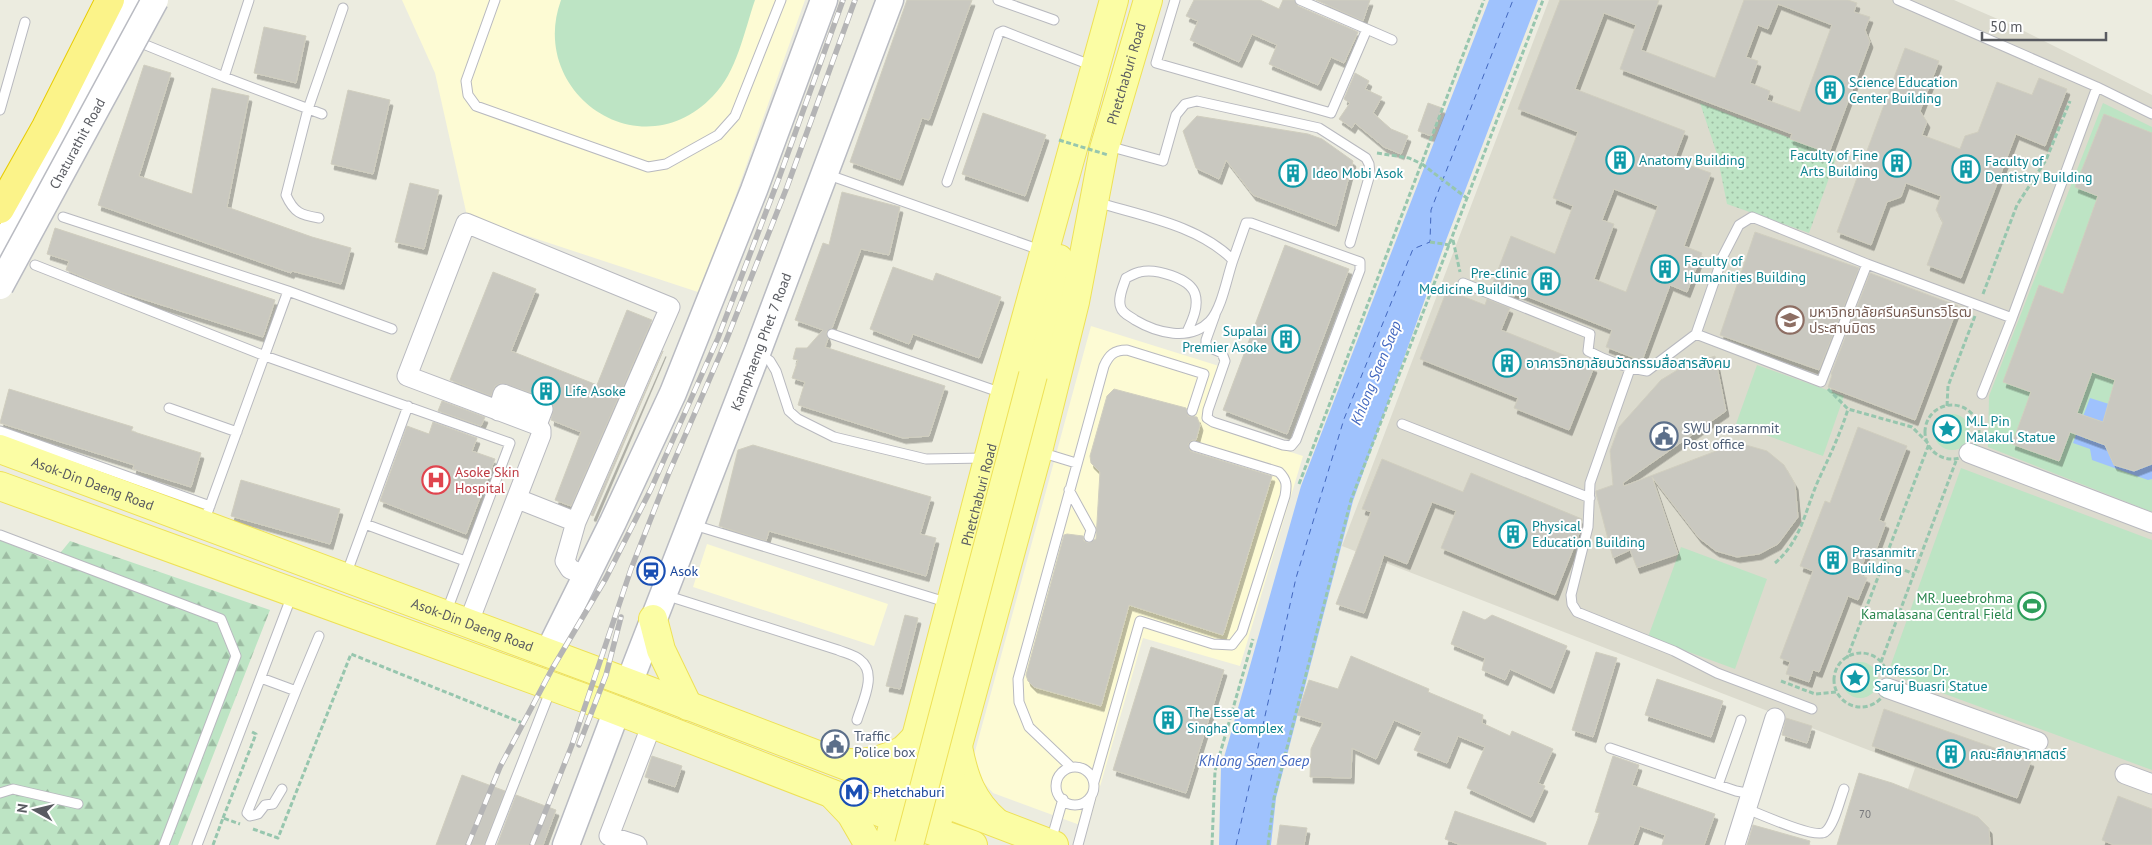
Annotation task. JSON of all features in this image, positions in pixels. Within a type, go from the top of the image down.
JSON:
[{"type":"highway","points":[[0,209],[46,127],[110,0]]},
{"type":"main road","name":"Phetchaburi Road","points":[[909,845],[1033,375],[1066,141],[1095,67],[1114,0]]},
{"type":"main road","name":"Phetchaburi Road","points":[[932,838],[1038,451],[1075,302],[1093,202],[1148,0]]},
{"type":"main road","name":"Phetchaburi Road","points":[[888,845],[951,608],[1004,394],[1052,251],[1106,150]]},
{"type":"main road","name":"Asok-Din Daeng Road","points":[[0,449],[207,515],[346,578],[629,683],[1052,844]]},
{"type":"main road","points":[[0,486],[617,710],[895,818],[932,838],[973,845]]},
{"type":"main road","points":[[951,608],[951,620],[962,631],[970,633],[979,632],[991,621]]},
{"type":"main road","points":[[653,619],[661,650],[688,706]]},
{"type":"main road","points":[[818,756],[848,763],[879,759],[903,750],[918,735]]},
{"type":"main road","points":[[958,745],[965,776],[976,801],[1000,825]]},
{"type":"main road","points":[[831,792],[851,814],[869,845]]},
{"type":"street","name":"Chaturathit Road","points":[[0,252],[135,0]]},
{"type":"street","name":"Chaturathit Road","points":[[0,286],[155,0]]},
{"type":"street","points":[[548,653],[673,393],[754,190],[824,0]]},
{"type":"street","name":"Kamphaeng Phet 7 Road","points":[[629,683],[758,353],[890,0]]},
{"type":"street","points":[[457,620],[518,499],[542,436],[541,430],[536,425],[407,376],[466,223],[670,307],[576,522],[566,554],[566,564],[570,569],[586,576]]},
{"type":"street","points":[[1963,455],[2152,524]]},
{"type":"street","points":[[518,499],[576,522]]},
{"type":"street","points":[[1887,688],[2038,742]]},
{"type":"street","points":[[566,845],[617,710]]},
{"type":"street","points":[[1736,845],[1775,718]]},
{"type":"street","points":[[637,845],[609,836],[652,724]]},
{"type":"street","points":[[2125,774],[2152,784]]},
{"type":"lane","points":[[224,77],[249,0]]},
{"type":"lane","points":[[495,0],[466,81],[468,95],[476,106],[648,167],[666,164],[718,135],[735,116],[781,0]]},
{"type":"lane","points":[[998,0],[1054,20]]},
{"type":"lane","points":[[1176,0],[1156,63],[1331,113],[1366,29]]},
{"type":"lane","points":[[1300,0],[1392,40]]},
{"type":"lane","points":[[1898,0],[2097,87],[2152,114]]},
{"type":"lane","points":[[320,218],[302,215],[290,206],[286,196],[308,109],[343,8]]},
{"type":"lane","points":[[0,110],[25,22]]},
{"type":"lane","points":[[948,182],[999,34],[1002,31],[1095,67]]},
{"type":"lane","points":[[117,33],[224,77],[322,114]]},
{"type":"lane","points":[[1982,394],[2097,87]]},
{"type":"lane","points":[[1106,150],[1163,161],[1176,114],[1185,104],[1196,101],[1319,128],[1366,158],[1369,164],[1370,174],[1350,243]]},
{"type":"lane","points":[[824,173],[1052,251]]},
{"type":"lane","points":[[1093,202],[1164,222],[1206,239],[1233,260]]},
{"type":"lane","points":[[63,216],[288,291],[392,329]]},
{"type":"lane","points":[[1463,283],[1590,334],[1588,351],[1610,363],[1630,369],[1647,371],[1696,334],[1723,256],[1739,226],[1752,216],[1867,264],[2012,318]]},
{"type":"lane","points":[[1246,223],[1360,262],[1360,270],[1300,431],[1291,446],[1214,422],[1208,418],[1208,410],[1225,361],[1222,353],[1206,346],[1206,340],[1233,260],[1246,223]]},
{"type":"lane","points":[[1696,334],[1821,382],[1867,264]]},
{"type":"lane","points":[[35,265],[265,356],[510,443],[465,561],[457,620]]},
{"type":"lane","points":[[1187,332],[1196,303],[1194,293],[1183,281],[1167,274],[1141,272],[1126,278],[1119,300],[1121,308],[1125,313],[1146,326],[1173,334],[1187,332],[1200,329],[1215,315]]},
{"type":"lane","points":[[0,431],[207,515],[288,291]]},
{"type":"lane","points":[[832,334],[1004,394]]},
{"type":"lane","points":[[1071,767],[1029,727],[1019,702],[1018,679],[1031,638],[1068,490],[1104,366],[1109,356],[1117,350],[1127,350],[1204,374],[1192,411]]},
{"type":"lane","points":[[758,353],[770,361],[776,371],[789,411],[798,419],[834,437],[926,459],[989,458]]},
{"type":"lane","points":[[1630,369],[1590,484],[1588,528],[1571,595],[1572,604],[1577,612],[1674,651],[1717,673],[1812,709]]},
{"type":"lane","points":[[346,578],[408,406]]},
{"type":"lane","points":[[169,408],[238,432]]},
{"type":"lane","points":[[1402,424],[1590,498]]},
{"type":"lane","points":[[1078,845],[1140,621],[1213,644],[1232,645],[1242,632],[1285,496],[1287,485],[1285,478],[1279,472],[1194,446]]},
{"type":"lane","points":[[1038,451],[1076,463]]},
{"type":"lane","points":[[1068,490],[1091,530],[1089,537]]},
{"type":"lane","points":[[365,524],[465,561]]},
{"type":"lane","points":[[690,524],[926,598],[951,608]]},
{"type":"lane","points":[[0,535],[221,619],[236,656],[164,845]]},
{"type":"lane","points":[[197,845],[293,592]]},
{"type":"lane","points":[[663,594],[838,650],[860,659],[868,669],[869,679],[857,720]]},
{"type":"lane","points":[[282,789],[273,804],[265,805],[258,814],[250,816],[247,813],[319,636]]},
{"type":"lane","points":[[260,678],[296,691]]},
{"type":"lane","points":[[490,845],[552,687]]},
{"type":"lane","points":[[1718,784],[1740,720]]},
{"type":"lane","points":[[1610,748],[1718,784],[1806,832],[1820,834],[1825,832],[1832,822],[1844,789]]},
{"type":"lane","points":[[1092,794],[1088,799],[1077,804],[1071,804],[1062,799],[1058,791],[1058,779],[1061,774],[1071,767],[1077,767],[1088,771],[1094,782]]},
{"type":"lane","points":[[0,793],[13,789],[78,804]]},
{"type":"lane","points":[[1052,844],[1062,799]]},
{"type":"path","points":[[1298,486],[1484,0]]},
{"type":"path","points":[[1947,406],[1948,386],[2017,205],[2046,160],[2070,101]]},
{"type":"path","points":[[1066,141],[1106,150]]},
{"type":"path","points":[[1399,156],[1422,164],[1468,199]]},
{"type":"path","points":[[1452,239],[1463,283]]},
{"type":"path","points":[[1430,242],[1450,245]]},
{"type":"path","points":[[1821,382],[1848,409],[1912,427],[1929,444],[1937,454],[1944,458],[1963,455],[1975,447],[1979,430],[1977,421],[1964,408],[1947,406],[1939,409],[1927,423],[1926,431],[1929,444],[1847,658],[1836,671],[1834,680],[1838,692],[1846,702],[1862,707],[1878,701],[1887,688],[1888,678],[1886,669],[1874,656],[1856,654],[1847,658]]},
{"type":"path","points":[[1775,563],[1786,553],[1800,532],[1818,482],[1838,440],[1848,409]]},
{"type":"path","points":[[1880,662],[1963,455]]},
{"type":"path","points":[[1884,562],[1914,574]]},
{"type":"path","points":[[1212,845],[1215,771],[1254,638]]},
{"type":"path","points":[[251,828],[278,838],[351,654],[531,726]]},
{"type":"path","points":[[1781,681],[1815,694],[1838,692]]},
{"type":"path","points":[[213,845],[223,818],[242,825]]},
{"type":"shaded area","points":[[402,0],[805,0],[701,293],[467,216],[435,73]]},
{"type":"shaded area","name":"มหาวิทยาลัยศรีนครินทรวิโรฒ ประสานมิตร","points":[[1549,0],[1954,0],[2016,27],[2152,95],[2152,845],[1889,845],[1915,768],[1342,546]]},
{"type":"shaded area","points":[[1091,326],[1219,366],[1202,417],[1204,422],[1208,425],[1303,456],[1240,666],[1143,638],[1088,828],[993,793],[984,783],[976,769],[974,755]]},
{"type":"shaded area","points":[[707,544],[888,604],[874,646],[693,587]]},
{"type":"green space","points":[[561,0],[755,0],[734,64],[713,96],[684,118],[654,126],[624,124],[597,111],[575,91],[560,65],[555,34]]},
{"type":"green space","points":[[1700,103],[1837,156],[1809,233],[1727,204],[1717,154]]},
{"type":"green space","points":[[2103,103],[2152,127],[2152,512],[1988,447],[1989,396]]},
{"type":"green space","points":[[1757,365],[1844,396],[1823,456],[1736,424]]},
{"type":"green space","points":[[1952,414],[1965,419],[1970,432],[1965,445],[1952,450],[1939,445],[1934,432],[1939,419]]},
{"type":"green space","name":"MR. Jueebrohma Kamalasana Central Field","points":[[1961,468],[2152,540],[2152,770],[1888,673]]},
{"type":"green space","points":[[0,540],[53,562],[70,541],[270,610],[178,845],[0,845]]},
{"type":"green space","points":[[1681,547],[1767,579],[1735,669],[1648,637]]},
{"type":"green space","points":[[1860,662],[1873,667],[1878,680],[1873,693],[1860,698],[1847,693],[1842,680],[1847,667]]},
{"type":"water","name":"Khlong Saen Saep","points":[[1489,0],[1538,0],[1445,243],[1353,501],[1276,798],[1271,845],[1219,845],[1221,768],[1301,486]]},
{"type":"water","points":[[2090,398],[2109,404],[2106,423],[2091,418],[2084,438],[2105,445],[2114,465],[2134,471],[2152,464],[2152,479],[2148,480],[2092,460],[2090,449],[2073,443]]},
{"type":"building","points":[[907,0],[972,0],[929,120],[922,118],[900,180],[850,162]]},
{"type":"building","points":[[1194,0],[1260,0],[1279,9],[1283,0],[1294,0],[1298,6],[1358,32],[1344,63],[1331,57],[1318,85],[1269,64],[1277,45],[1252,34],[1239,62],[1190,40],[1198,21],[1186,16]]},
{"type":"building","points":[[1316,0],[1370,0],[1363,21]]},
{"type":"building","points":[[1560,0],[1659,0],[1641,50],[1715,78],[1744,0],[1848,0],[1857,3],[1854,12],[1870,17],[1865,30],[1870,42],[1829,153],[1790,139],[1792,134],[1620,69],[1636,25],[1604,13],[1575,89],[1685,131],[1674,160],[1711,173],[1684,246],[1702,253],[1687,292],[1670,285],[1642,361],[1606,347],[1612,330],[1516,292],[1514,297],[1491,288],[1511,236],[1555,254],[1573,206],[1553,198],[1578,132],[1518,109]],"holes":[[[1778,4],[1832,25],[1800,112],[1767,100],[1770,91],[1750,83],[1758,61],[1746,57],[1758,25],[1768,29]],[[1614,189],[1658,206],[1626,292],[1594,279],[1614,224],[1602,220]]]},
{"type":"building","points":[[264,27],[306,36],[296,83],[254,73]]},
{"type":"building","points":[[1905,48],[1939,61],[1920,111],[1927,122],[1922,135],[1960,149],[1965,136],[1978,132],[1997,82],[2032,95],[2039,78],[2067,89],[2045,146],[2016,134],[1961,278],[1927,265],[1943,222],[1936,210],[1941,196],[1906,183],[1901,197],[1887,202],[1871,245],[1837,232]]},
{"type":"building","points":[[144,65],[171,73],[139,176],[192,194],[212,88],[249,96],[227,207],[312,237],[351,248],[341,284],[292,271],[291,273],[98,205]]},
{"type":"building","points":[[1355,73],[1369,81],[1365,89],[1382,97],[1373,113],[1391,129],[1408,136],[1401,154],[1384,147],[1355,123],[1352,128],[1339,119],[1350,103],[1344,99]]},
{"type":"building","points":[[348,90],[390,100],[373,174],[331,164]]},
{"type":"building","points":[[1428,103],[1442,108],[1431,136],[1418,131]]},
{"type":"building","points":[[983,113],[1046,135],[1025,196],[962,174]]},
{"type":"building","points":[[2104,114],[2152,133],[2152,464],[2134,471],[2114,465],[2105,445],[2070,432],[2059,461],[2012,444],[2031,392],[2003,382],[2039,285],[2063,294],[2098,196],[2075,187]],"holes":[[[2092,372],[2115,380],[2103,422],[2077,413]]]},
{"type":"building","name":"Ideo Mobi Asok","points":[[1197,116],[1308,134],[1322,139],[1353,161],[1336,226],[1253,195],[1226,160],[1219,179],[1196,168],[1183,131]]},
{"type":"building","points":[[410,183],[439,190],[424,249],[395,242]]},
{"type":"building","points":[[842,192],[900,207],[889,255],[861,249],[832,328],[826,332],[828,339],[825,347],[945,386],[929,436],[903,438],[798,405],[805,382],[792,378],[798,360],[793,359],[796,348],[807,348],[823,330],[795,320],[823,243],[829,245]]},
{"type":"building","points":[[55,228],[275,300],[263,337],[111,289],[66,270],[69,261],[47,254]]},
{"type":"building","points":[[1755,232],[1859,268],[1819,370],[1720,335]]},
{"type":"building","name":"Supalai Premier Asoke","points":[[1285,245],[1349,269],[1287,434],[1223,410]]},
{"type":"building","points":[[893,267],[933,281],[936,273],[1001,297],[979,358],[913,334],[909,344],[870,329]]},
{"type":"building","name":"Life Asoke","points":[[493,272],[536,289],[511,351],[597,385],[627,310],[652,320],[571,506],[555,500],[581,432],[551,420],[554,407],[547,398],[501,383],[495,386],[491,396],[450,380]]},
{"type":"building","points":[[1870,273],[1958,306],[1915,420],[1828,387],[1831,374]]},
{"type":"building","name":"อาคารวิทยาลัยนวัตกรรมสื่อสารสังคม","points":[[1447,290],[1485,305],[1487,299],[1510,308],[1501,330],[1594,367],[1569,430],[1514,408],[1518,398],[1420,359]]},
{"type":"building","points":[[663,351],[593,516],[591,515]]},
{"type":"building","points":[[1715,356],[1726,411],[1623,483],[1624,486],[1724,448],[1746,445],[1767,451],[1784,465],[1795,484],[1798,517],[1778,544],[1759,554],[1737,557],[1716,551],[1699,538],[1652,477],[1678,554],[1637,568],[1630,550],[1613,558],[1596,491],[1613,485],[1610,451],[1619,427],[1661,380],[1684,366]]},
{"type":"building","points":[[9,389],[133,427],[131,431],[201,453],[191,487],[133,469],[134,465],[0,423]]},
{"type":"building","points":[[1114,389],[1186,408],[1188,416],[1197,417],[1200,425],[1196,440],[1192,440],[1188,444],[1190,451],[1272,476],[1223,635],[1129,605],[1101,706],[1034,687],[1028,681],[1026,675],[1064,535],[1083,536],[1084,541],[1088,543],[1096,539],[1100,472],[1091,463],[1090,456],[1107,396]]},
{"type":"building","points":[[442,401],[485,417],[481,426],[438,411]]},
{"type":"building","name":"Asoke Skin Hospital","points":[[433,422],[477,438],[472,451],[495,459],[466,534],[380,501],[407,426],[429,434]]},
{"type":"building","name":"Prasanmitr Building","points":[[1858,427],[1907,446],[1879,520],[1886,523],[1875,553],[1868,550],[1859,574],[1867,578],[1858,600],[1848,596],[1819,672],[1813,670],[1809,682],[1786,674],[1790,662],[1780,658],[1813,571],[1800,566],[1825,501],[1830,503]]},
{"type":"building","points":[[753,445],[931,497],[920,534],[936,538],[926,576],[769,531],[766,541],[719,526],[738,450]]},
{"type":"building","points":[[1382,459],[1463,492],[1471,473],[1582,519],[1581,529],[1555,595],[1441,548],[1456,511],[1432,502],[1407,564],[1384,555],[1364,613],[1336,604],[1371,512],[1362,509]]},
{"type":"building","points":[[241,480],[340,509],[330,544],[231,516]]},
{"type":"building","points":[[1463,611],[1485,620],[1492,615],[1567,646],[1551,688],[1510,669],[1505,680],[1482,670],[1485,658],[1451,644]]},
{"type":"building","points":[[905,615],[918,618],[900,689],[886,686]]},
{"type":"building","name":"The Esse at Singha Complex","points":[[1151,647],[1224,670],[1186,793],[1113,770]]},
{"type":"building","points":[[1596,652],[1617,658],[1593,737],[1572,730]]},
{"type":"building","points":[[1351,656],[1429,689],[1428,692],[1483,715],[1482,723],[1510,736],[1512,731],[1553,749],[1538,783],[1545,786],[1531,817],[1467,788],[1485,747],[1458,736],[1447,763],[1414,750],[1422,732],[1394,720],[1376,759],[1352,748],[1351,778],[1310,777],[1311,749],[1323,723],[1297,715],[1309,680],[1338,689]]},
{"type":"building","points":[[1657,679],[1723,701],[1711,737],[1645,715]]},
{"type":"building","name":"คณะศึกษาศาสตร์","points":[[1884,709],[2031,761],[2017,798],[1872,746]]},
{"type":"building","points":[[1786,718],[1812,726],[1807,743],[1782,735]]},
{"type":"building","points":[[652,756],[682,766],[675,787],[645,777]]},
{"type":"building","points":[[1613,756],[1639,765],[1632,785],[1715,814],[1704,845],[1662,845],[1665,835],[1640,826],[1633,845],[1588,845],[1600,813],[1595,812]]},
{"type":"building","points":[[1859,773],[1892,783],[1978,817],[1989,828],[1990,845],[1837,845]]},
{"type":"building","points":[[462,775],[505,791],[484,845],[436,845]]},
{"type":"building","points":[[516,795],[556,810],[543,845],[497,845]]},
{"type":"building","points":[[2118,796],[2152,809],[2152,845],[2114,845],[2102,840]]},
{"type":"building","points":[[1455,811],[1546,843],[1546,845],[1461,845],[1445,839]]},
{"type":"building","points":[[1280,825],[1307,828],[1304,845],[1277,845]]},
{"type":"building","points":[[1753,825],[1810,841],[1809,845],[1747,845]]},
{"type":"ferry route","points":[[1236,845],[1296,578],[1344,419],[1413,249],[1430,242],[1431,210],[1513,0]]},
{"type":"railway","points":[[468,845],[500,767],[552,669],[606,578],[651,489],[718,338],[779,178],[843,0]]},
{"type":"railway","points":[[532,845],[572,745],[631,569],[668,475],[726,341],[787,187],[855,0]]},
{"type":"railway","points":[[579,745],[606,675],[621,617]]},
{"type":"place","name":"Science Education Center Building","points":[[1830,90]]},
{"type":"place","name":"Anatomy Building","points":[[1620,160]]},
{"type":"place","name":"Faculty of Fine Arts Building","points":[[1897,163]]},
{"type":"place","name":"Faculty of Dentistry Building","points":[[1966,169]]},
{"type":"place","name":"Ideo Mobi Asok","points":[[1293,173]]},
{"type":"place","name":"Faculty of Humanities Building","points":[[1665,269]]},
{"type":"place","name":"Pre-clinic Medicine Building","points":[[1546,281]]},
{"type":"place","name":"มหาวิทยาลัยศรีนครินทรวิโรฒ ประสานมิตร","points":[[1790,320]]},
{"type":"place","name":"Supalai Premier Asoke","points":[[1286,339]]},
{"type":"place","name":"อาคารวิทยาลัยนวัตกรรมสื่อสารสังคม","points":[[1507,363]]},
{"type":"place","name":"Life Asoke","points":[[546,391]]},
{"type":"place","name":"M.L Pin Malakul Statue","points":[[1947,429]]},
{"type":"place","name":"SWU prasarnmit Post office","points":[[1664,436]]},
{"type":"place","name":"Asoke Skin Hospital","points":[[436,480]]},
{"type":"place","name":"Physical Education Building","points":[[1513,534]]},
{"type":"place","name":"Prasanmitr Building","points":[[1833,560]]},
{"type":"place","name":"Asok","points":[[651,571]]},
{"type":"place","name":"MR. Jueebrohma Kamalasana Central Field","points":[[2032,606]]},
{"type":"place","name":"Professor Dr. Saruj Buasri Statue","points":[[1855,678]]},
{"type":"place","name":"The Esse at Singha Complex","points":[[1168,720]]},
{"type":"place","name":"Traffic Police box","points":[[835,744]]},
{"type":"place","name":"คณะศึกษาศาสตร์","points":[[1951,754]]},
{"type":"place","name":"Phetchaburi","points":[[854,792]]}]
